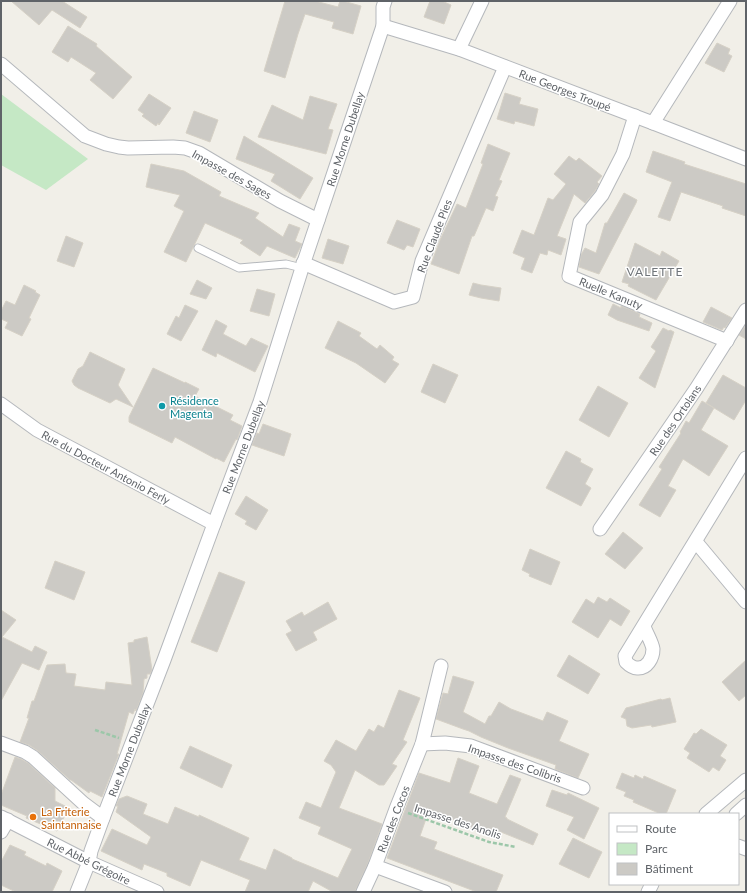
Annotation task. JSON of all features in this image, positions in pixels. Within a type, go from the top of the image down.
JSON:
[{"type":"street","name":"Rue Morne Dubellay","points":[[77,892],[103,818],[164,660],[260,402],[302,266],[383,26],[383,7],[385,1]]},
{"type":"street","points":[[459,49],[482,1]]},
{"type":"street","points":[[653,123],[730,1]]},
{"type":"street","name":"Rue Georges Troupé","points":[[383,26],[459,49],[746,159]]},
{"type":"street","name":"Impasse des Sages","points":[[1,64],[85,136],[106,144],[124,148],[185,148],[199,154],[280,201],[318,220]]},
{"type":"street","name":"Rue Claude Pies","points":[[302,266],[394,302],[413,297],[422,261],[505,67]]},
{"type":"street","name":"Ruelle Kanuty","points":[[635,116],[623,154],[602,195],[580,222],[569,276],[727,341]]},
{"type":"street","name":"Rue des Ortolans","points":[[600,529],[696,389],[746,310]]},
{"type":"street","name":"Rue du Docteur Antonio Ferly","points":[[1,404],[37,430],[214,524]]},
{"type":"street","points":[[644,626],[746,458]]},
{"type":"street","points":[[696,542],[746,602]]},
{"type":"street","name":"Rue des Cocos","points":[[363,892],[375,866],[422,744],[441,666]]},
{"type":"street","name":"Impasse des Colibris","points":[[422,744],[445,743],[471,746],[583,788]]},
{"type":"street","points":[[1,744],[25,752],[83,803],[103,818]]},
{"type":"street","points":[[707,813],[746,780]]},
{"type":"street","points":[[737,813],[746,805]]},
{"type":"street","points":[[1,832],[4,818]]},
{"type":"street","name":"Rue Abbé Grégoire","points":[[4,818],[88,862],[157,892]]},
{"type":"street","points":[[375,866],[445,892]]},
{"type":"lane","points":[[198,248],[239,268],[286,264],[302,266]]},
{"type":"path","points":[[95,730],[132,742]]},
{"type":"path","name":"Impasse des Anolis","points":[[396,809],[489,842],[516,847]]},
{"type":"green space","points":[[1,94],[88,159],[46,190],[1,165]]},
{"type":"building","points":[[11,1],[62,1],[87,17],[80,28],[52,10],[39,25]]},
{"type":"building","points":[[285,1],[315,1],[338,7],[340,1],[343,1],[361,6],[353,34],[332,28],[334,22],[305,14],[285,78],[264,71]]},
{"type":"building","points":[[430,1],[442,1],[451,5],[444,24],[424,17]]},
{"type":"building","points":[[68,26],[97,44],[96,46],[132,77],[113,99],[90,80],[96,73],[71,57],[68,62],[52,52]]},
{"type":"building","points":[[717,43],[730,49],[728,54],[732,56],[724,72],[705,63]]},
{"type":"building","points":[[505,93],[521,98],[519,104],[538,109],[534,126],[515,121],[514,124],[497,119]]},
{"type":"building","points":[[149,94],[171,108],[159,125],[158,123],[156,126],[142,116],[144,114],[138,110]]},
{"type":"building","points":[[310,96],[337,104],[328,129],[333,130],[326,154],[258,137],[272,105],[303,120]]},
{"type":"building","points":[[194,111],[218,120],[210,142],[186,133]]},
{"type":"building","points":[[244,136],[313,178],[300,199],[271,181],[275,174],[236,159]]},
{"type":"building","points":[[488,144],[510,153],[499,180],[502,181],[495,196],[498,197],[493,211],[486,208],[474,236],[472,236],[459,274],[431,264],[440,240],[457,204],[466,208],[483,164],[481,163]]},
{"type":"building","points":[[653,151],[685,162],[684,164],[746,184],[746,216],[722,208],[723,206],[681,192],[670,221],[658,217],[672,182],[646,172]]},
{"type":"building","points":[[569,156],[576,161],[579,158],[602,176],[597,182],[599,184],[585,203],[574,194],[557,236],[566,239],[561,255],[548,250],[547,255],[540,253],[532,273],[521,269],[525,258],[513,253],[522,230],[534,235],[548,198],[553,200],[566,184],[554,174]]},
{"type":"building","points":[[151,164],[184,171],[221,192],[219,196],[259,213],[255,218],[283,237],[289,224],[300,228],[295,241],[302,244],[295,258],[267,246],[260,256],[240,243],[243,240],[205,223],[186,262],[164,252],[184,211],[174,206],[180,195],[146,187]]},
{"type":"building","points":[[624,193],[637,200],[599,274],[579,267],[581,255],[585,248],[596,253],[605,223],[607,223]]},
{"type":"building","points":[[397,220],[420,229],[413,247],[407,245],[404,250],[387,243]]},
{"type":"building","points":[[66,236],[83,243],[74,267],[57,261]]},
{"type":"building","points":[[328,239],[349,246],[343,264],[322,258]]},
{"type":"building","points":[[635,243],[660,256],[662,251],[679,261],[656,300],[628,286],[629,284],[622,282]]},
{"type":"building","points":[[197,280],[212,288],[206,299],[190,294]]},
{"type":"building","points":[[473,283],[501,288],[499,301],[469,295]]},
{"type":"building","points":[[24,285],[36,291],[35,292],[40,295],[29,318],[31,319],[22,336],[5,328],[8,322],[1,319],[1,311],[6,301],[15,305]]},
{"type":"building","points":[[257,289],[275,294],[269,316],[250,311]]},
{"type":"building","points":[[613,304],[636,312],[640,314],[639,317],[652,323],[649,331],[617,320],[608,315]]},
{"type":"building","points":[[185,305],[198,311],[181,341],[167,334],[176,316],[179,318]]},
{"type":"building","points":[[711,307],[732,318],[722,330],[703,322]]},
{"type":"building","points":[[216,320],[227,326],[223,334],[246,346],[251,338],[268,346],[255,372],[217,353],[216,357],[202,350]]},
{"type":"building","points":[[338,321],[361,333],[359,336],[377,349],[380,345],[394,357],[392,360],[399,364],[385,383],[356,363],[325,348]]},
{"type":"building","points":[[746,325],[746,339],[739,335]]},
{"type":"building","points":[[663,328],[674,332],[655,388],[639,378],[656,351],[651,347]]},
{"type":"building","points":[[90,352],[125,369],[118,385],[133,407],[116,399],[110,403],[74,385],[72,381],[78,369],[83,366]]},
{"type":"building","points":[[433,364],[458,375],[445,403],[421,392]]},
{"type":"building","points":[[153,368],[199,389],[195,396],[233,415],[230,420],[242,426],[237,440],[236,439],[224,462],[175,437],[172,443],[129,422],[129,417]]},
{"type":"building","points":[[723,375],[746,388],[746,400],[734,420],[706,403]]},
{"type":"building","points":[[598,386],[628,403],[609,437],[579,420]]},
{"type":"building","points":[[702,401],[714,408],[701,430],[728,446],[709,476],[683,459],[668,486],[676,490],[660,517],[639,505],[662,469],[659,467],[681,433],[680,432],[686,421],[689,423]]},
{"type":"building","points":[[263,424],[291,434],[284,456],[252,445]]},
{"type":"building","points":[[566,451],[581,459],[580,462],[593,469],[585,484],[591,488],[581,506],[546,488]]},
{"type":"building","points":[[246,496],[268,510],[256,530],[245,524],[247,521],[235,514]]},
{"type":"building","points":[[623,532],[643,548],[625,569],[605,554]]},
{"type":"building","points":[[530,549],[560,562],[551,585],[529,576],[530,574],[522,570]]},
{"type":"building","points":[[55,561],[85,572],[74,600],[45,588]]},
{"type":"building","points":[[219,572],[245,582],[217,652],[191,642]]},
{"type":"building","points":[[598,597],[607,602],[610,598],[630,611],[621,626],[610,619],[598,638],[572,622],[586,599],[594,604]]},
{"type":"building","points":[[328,602],[337,619],[313,632],[317,640],[296,651],[286,634],[292,631],[286,621],[302,612],[304,616]]},
{"type":"building","points":[[1,610],[16,620],[2,637],[32,652],[35,646],[47,652],[39,670],[22,663],[1,701]]},
{"type":"building","points":[[147,637],[152,670],[150,674],[147,674],[147,678],[144,679],[143,693],[136,711],[135,709],[133,714],[129,712],[117,754],[119,754],[102,797],[90,791],[89,793],[70,780],[38,751],[29,745],[20,742],[29,718],[27,718],[32,701],[34,701],[47,665],[65,664],[66,673],[76,674],[74,686],[105,690],[106,682],[132,685],[128,643]]},
{"type":"building","points":[[569,655],[600,674],[588,694],[557,676]]},
{"type":"building","points":[[746,660],[746,695],[739,701],[722,682]]},
{"type":"building","points":[[453,676],[474,682],[463,712],[485,724],[499,702],[511,709],[543,721],[547,712],[568,721],[559,741],[589,754],[578,778],[555,769],[556,765],[508,748],[436,719],[443,693],[448,694]]},
{"type":"building","points":[[399,690],[420,698],[403,740],[407,742],[392,764],[397,766],[384,785],[379,785],[355,770],[339,808],[382,824],[368,863],[355,892],[333,892],[313,881],[308,892],[245,892],[250,880],[201,860],[190,886],[167,876],[167,873],[144,864],[142,870],[101,851],[112,829],[147,845],[151,837],[116,812],[118,806],[116,806],[119,799],[127,796],[147,804],[143,814],[168,824],[175,807],[199,817],[199,815],[249,838],[239,860],[266,870],[274,849],[292,859],[338,878],[352,849],[318,834],[321,827],[299,818],[306,802],[321,808],[336,772],[331,765],[324,761],[336,740],[356,751],[369,729],[374,732],[378,725],[384,728]]},
{"type":"building","points":[[670,698],[676,722],[652,727],[651,725],[632,728],[627,726],[626,719],[621,717],[626,708]]},
{"type":"building","points":[[701,729],[727,745],[720,756],[726,760],[719,771],[713,767],[709,772],[687,758],[690,753],[684,749],[694,733],[696,734]]},
{"type":"building","points":[[190,746],[232,765],[222,788],[180,768]]},
{"type":"building","points":[[15,757],[28,763],[55,788],[55,801],[69,808],[57,831],[26,818],[27,816],[1,805],[1,795]]},
{"type":"building","points":[[458,758],[479,766],[469,793],[497,804],[510,775],[521,779],[505,817],[538,834],[533,845],[501,832],[498,839],[438,814],[437,816],[428,813],[420,836],[437,842],[434,849],[503,875],[496,892],[477,892],[387,858],[419,773],[450,783]]},
{"type":"building","points":[[622,773],[634,778],[635,775],[643,779],[644,776],[676,790],[666,813],[659,813],[633,802],[634,800],[624,796],[626,792],[616,788]]},
{"type":"building","points":[[552,790],[567,795],[568,793],[599,808],[584,839],[567,830],[574,817],[546,806]]},
{"type":"building","points":[[573,838],[602,852],[589,878],[559,864]]},
{"type":"building","points":[[10,845],[26,852],[24,855],[46,866],[47,863],[62,871],[52,892],[16,892],[1,885],[1,862]]},
{"type":"place","name":"Résidence Magenta","points":[[162,406]]},
{"type":"place","name":"La Friterie Saintannaise","points":[[33,817]]},
{"type":"district","name":"VALETTE","points":[[655,271]]}]
